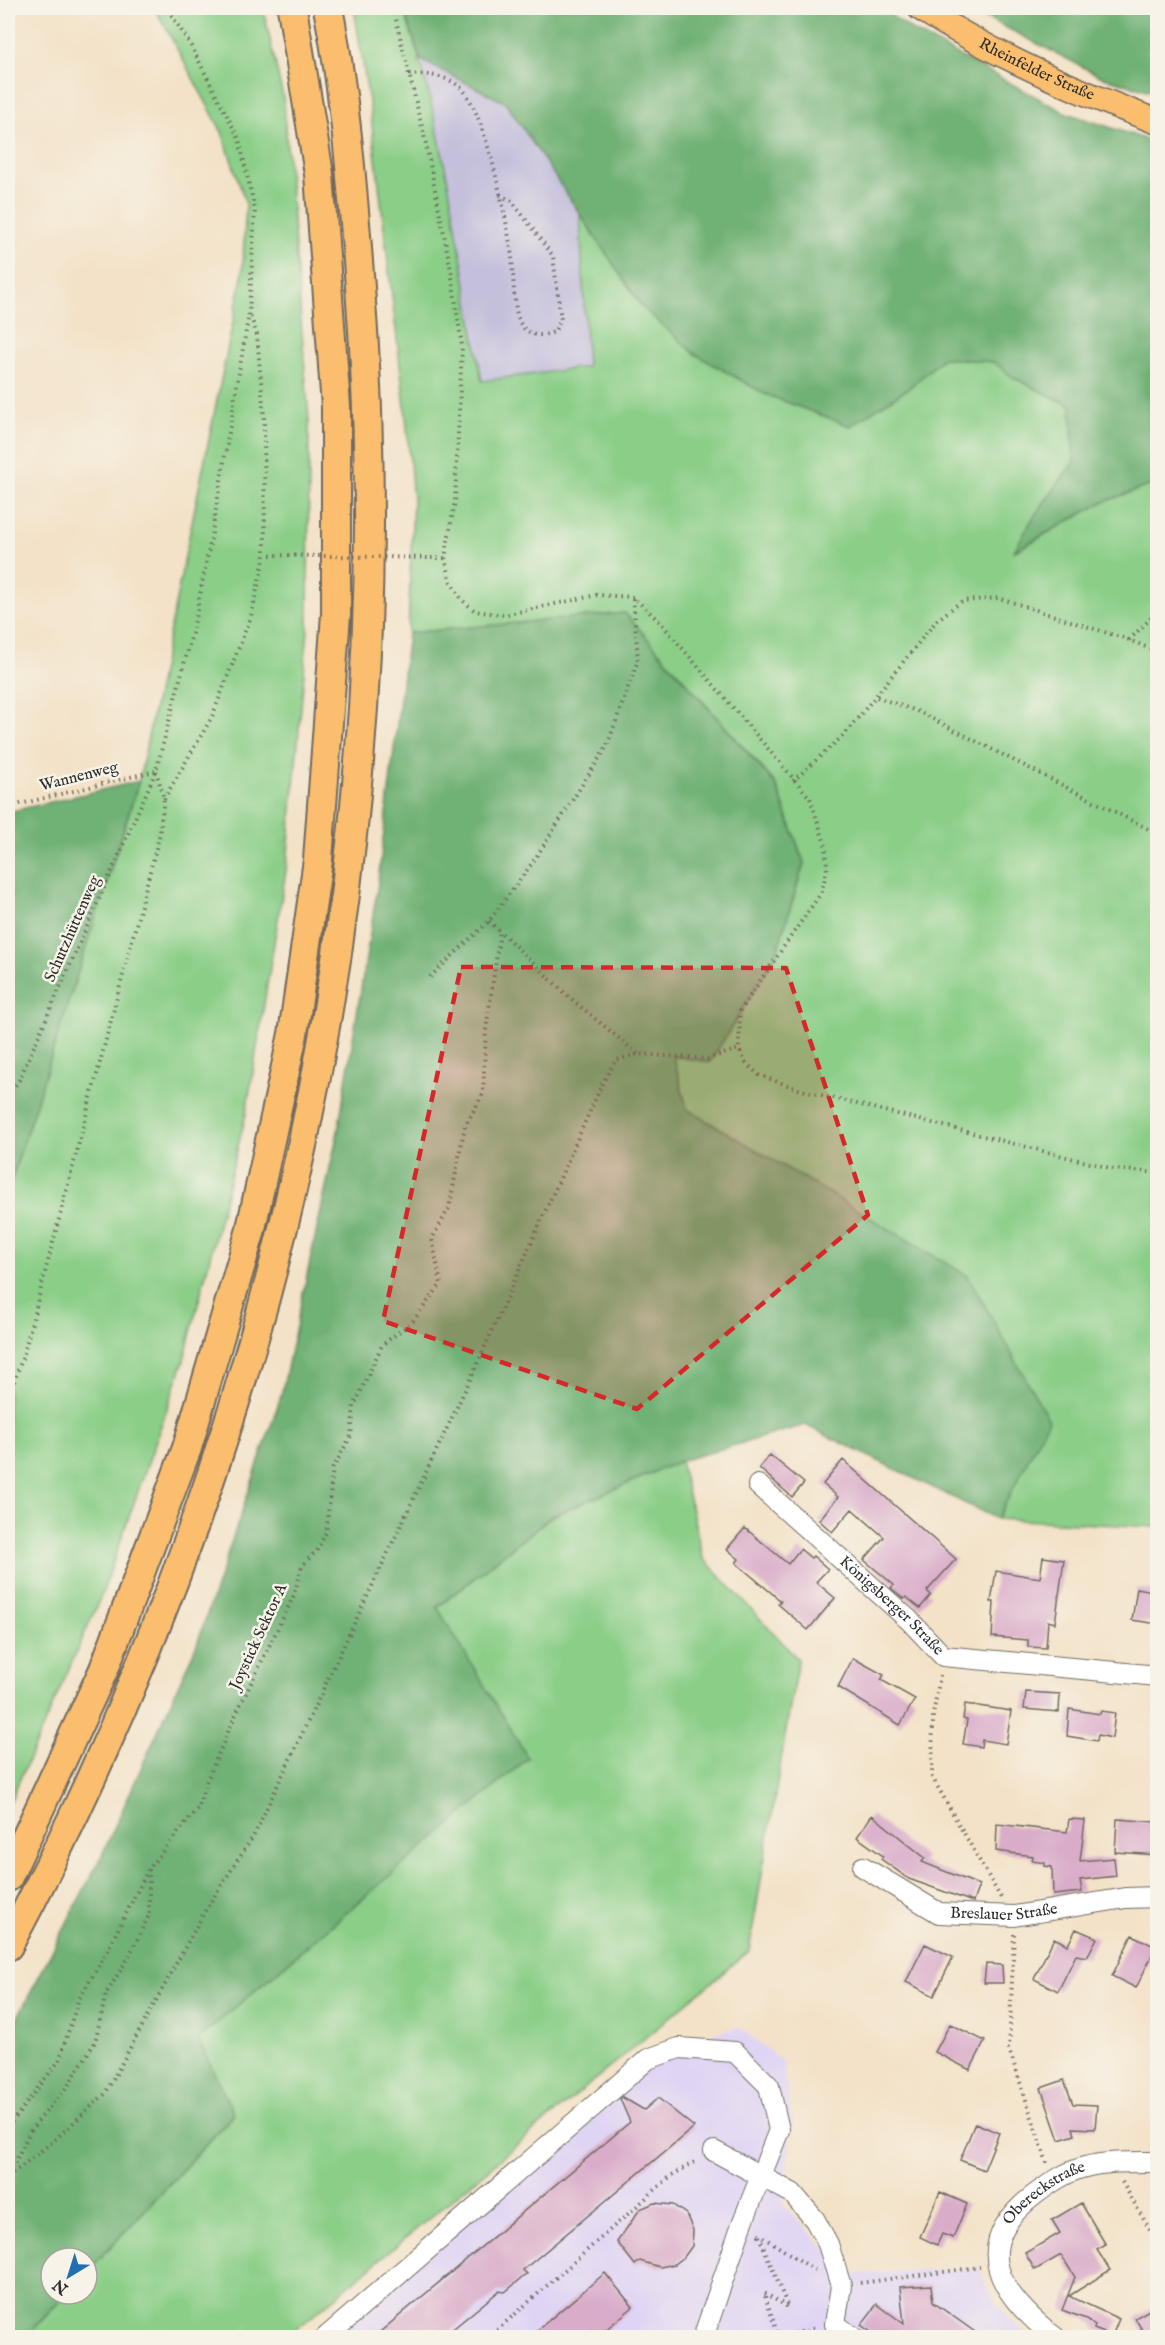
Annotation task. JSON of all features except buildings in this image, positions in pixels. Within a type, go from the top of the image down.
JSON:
[{"type":"highway","points":[[8,1877],[104,1669],[187,1448],[250,1233],[293,1034],[318,860],[336,614],[336,407],[319,174],[292,8]]},
{"type":"highway","points":[[8,1947],[46,1875],[130,1690],[192,1532],[236,1403],[280,1246],[322,1050],[351,862],[369,613],[369,402],[351,172],[328,8]]},
{"type":"main road","name":"Rheinfelder Straße","points":[[920,8],[992,51],[1101,101],[1158,122]]},
{"type":"street","name":"Königsberger Straße","points":[[758,1485],[909,1620],[943,1656],[1158,1676]]},
{"type":"street","name":"Breslauer Straße","points":[[863,1868],[939,1913],[1014,1916],[1126,1898],[1158,1897]]},
{"type":"street","points":[[326,2337],[648,2059],[679,2048],[735,2052],[769,2086],[779,2130],[763,2177],[742,2224],[703,2337]]},
{"type":"street","points":[[714,2151],[792,2193],[815,2220],[828,2244],[841,2286],[835,2324],[854,2337]]},
{"type":"street","name":"Obereckstraße","points":[[996,2265],[996,2249],[1002,2228],[1018,2208],[1053,2181],[1084,2167],[1158,2162]]},
{"type":"street","points":[[996,2265],[1008,2292],[1056,2337]]},
{"type":"path","points":[[164,799],[192,755],[212,717],[251,616],[267,555],[264,417],[257,335],[249,313],[255,210],[239,139],[190,44],[167,8]]},
{"type":"path","points":[[393,8],[451,270],[462,346],[455,501],[445,558],[451,582],[462,600],[475,611],[504,615],[597,595],[633,597],[660,622],[793,781],[810,798],[826,847],[828,870],[821,893],[740,1010],[739,1049],[746,1064],[759,1075],[798,1089],[1114,1169],[1158,1173]]},
{"type":"path","points":[[409,75],[428,73],[463,90],[484,133],[500,195],[509,229],[519,321],[530,334],[540,337],[554,332],[561,320],[553,256],[512,201],[500,195]]},
{"type":"path","name":"Schutzhüttenweg","points":[[8,1095],[20,1080],[156,771],[195,619],[249,313]]},
{"type":"path","points":[[267,555],[445,558]]},
{"type":"path","points":[[430,977],[489,921],[533,862],[607,746],[638,660],[633,597]]},
{"type":"path","points":[[793,781],[845,734],[937,620],[962,601],[999,598],[1129,640],[1158,652]]},
{"type":"path","points":[[1129,640],[1158,611]]},
{"type":"path","points":[[877,697],[919,712],[1158,834]]},
{"type":"path","points":[[8,1399],[24,1353],[159,837],[164,799],[156,771]]},
{"type":"path","name":"Wannenweg","points":[[8,807],[156,771]]},
{"type":"path","points":[[489,921],[570,997],[639,1054]]},
{"type":"path","name":"Joystick Sektor A","points":[[8,2127],[59,2061],[78,2001],[105,1955],[149,1868],[198,1808],[207,1780],[236,1714],[294,1594],[302,1566],[317,1550],[326,1533],[333,1468],[351,1436],[354,1406],[382,1345],[413,1321],[441,1284],[432,1239],[449,1208],[465,1126],[483,1094],[492,978],[500,932]]},
{"type":"path","points":[[8,2177],[51,2143],[105,2094],[206,1909],[254,1835],[465,1390],[602,1084],[616,1060],[639,1054],[707,1059],[739,1049]]},
{"type":"path","points":[[943,1656],[933,1716],[932,1777],[992,1886]]},
{"type":"path","points":[[8,2177],[32,2128],[67,2088],[95,2042],[106,1994],[129,1958],[149,1915],[149,1868]]},
{"type":"path","points":[[1013,1956],[1009,2049],[1044,2154]]},
{"type":"path","points":[[488,2337],[672,2175],[714,2151]]},
{"type":"path","points":[[1111,2164],[1158,2244]]},
{"type":"path","points":[[742,2224],[841,2286],[996,2265]]},
{"type":"path","points":[[759,2235],[788,2307],[764,2293],[778,2337],[835,2324]]},
{"type":"highlighted area","points":[[461,967],[786,968],[868,1215],[637,1409],[383,1321]]},
{"type":"shaded area","points":[[421,60],[506,103],[580,214],[587,367],[482,381],[450,194]]},
{"type":"shaded area","points":[[738,2027],[782,2060],[792,2119],[783,2205],[851,2274],[979,2268],[987,2287],[1007,2318],[1030,2337],[311,2338],[672,2045]]},
{"type":"green space","points":[[155,8],[263,8],[283,97],[309,420],[308,629],[287,864],[246,1114],[184,1360],[102,1594],[8,1806],[8,1191],[139,781],[242,278],[246,204],[222,132]]},
{"type":"green space","points":[[354,8],[403,8],[418,53],[441,146],[482,381],[587,367],[580,214],[642,307],[695,354],[765,394],[850,426],[909,388],[943,358],[994,362],[1014,378],[1071,406],[1074,462],[1033,518],[1015,551],[1103,502],[1157,483],[1157,1527],[997,1519],[1048,1420],[968,1276],[687,1109],[673,1056],[710,1062],[776,955],[804,863],[776,784],[625,613],[408,633],[413,499],[406,416],[370,108]]},
{"type":"green space","points":[[403,8],[881,8],[913,31],[1064,112],[1157,143],[1157,483],[1103,502],[1014,551],[1033,518],[1074,462],[1071,405],[1014,378],[994,362],[943,358],[909,388],[850,426],[765,394],[695,354],[642,307],[506,103],[421,60]]},
{"type":"green space","points":[[968,8],[1157,8],[1157,93],[1102,77]]},
{"type":"green space","points":[[625,613],[776,785],[804,863],[776,955],[710,1062],[673,1056],[687,1109],[968,1276],[1049,1420],[997,1519],[805,1425],[680,1461],[552,1516],[437,1607],[528,1758],[198,2039],[234,2114],[99,2259],[99,2246],[39,2246],[39,2306],[55,2306],[26,2337],[8,2337],[8,2036],[102,1855],[197,1644],[281,1396],[338,1131],[377,890],[408,633]]},
{"type":"green space","points":[[139,781],[8,1191],[8,812]]},
{"type":"green space","points":[[680,1461],[703,1558],[798,1659],[749,1951],[287,2337],[26,2338],[55,2306],[99,2306],[99,2259],[234,2115],[198,2039],[528,1758],[437,1608],[552,1516]]}]
